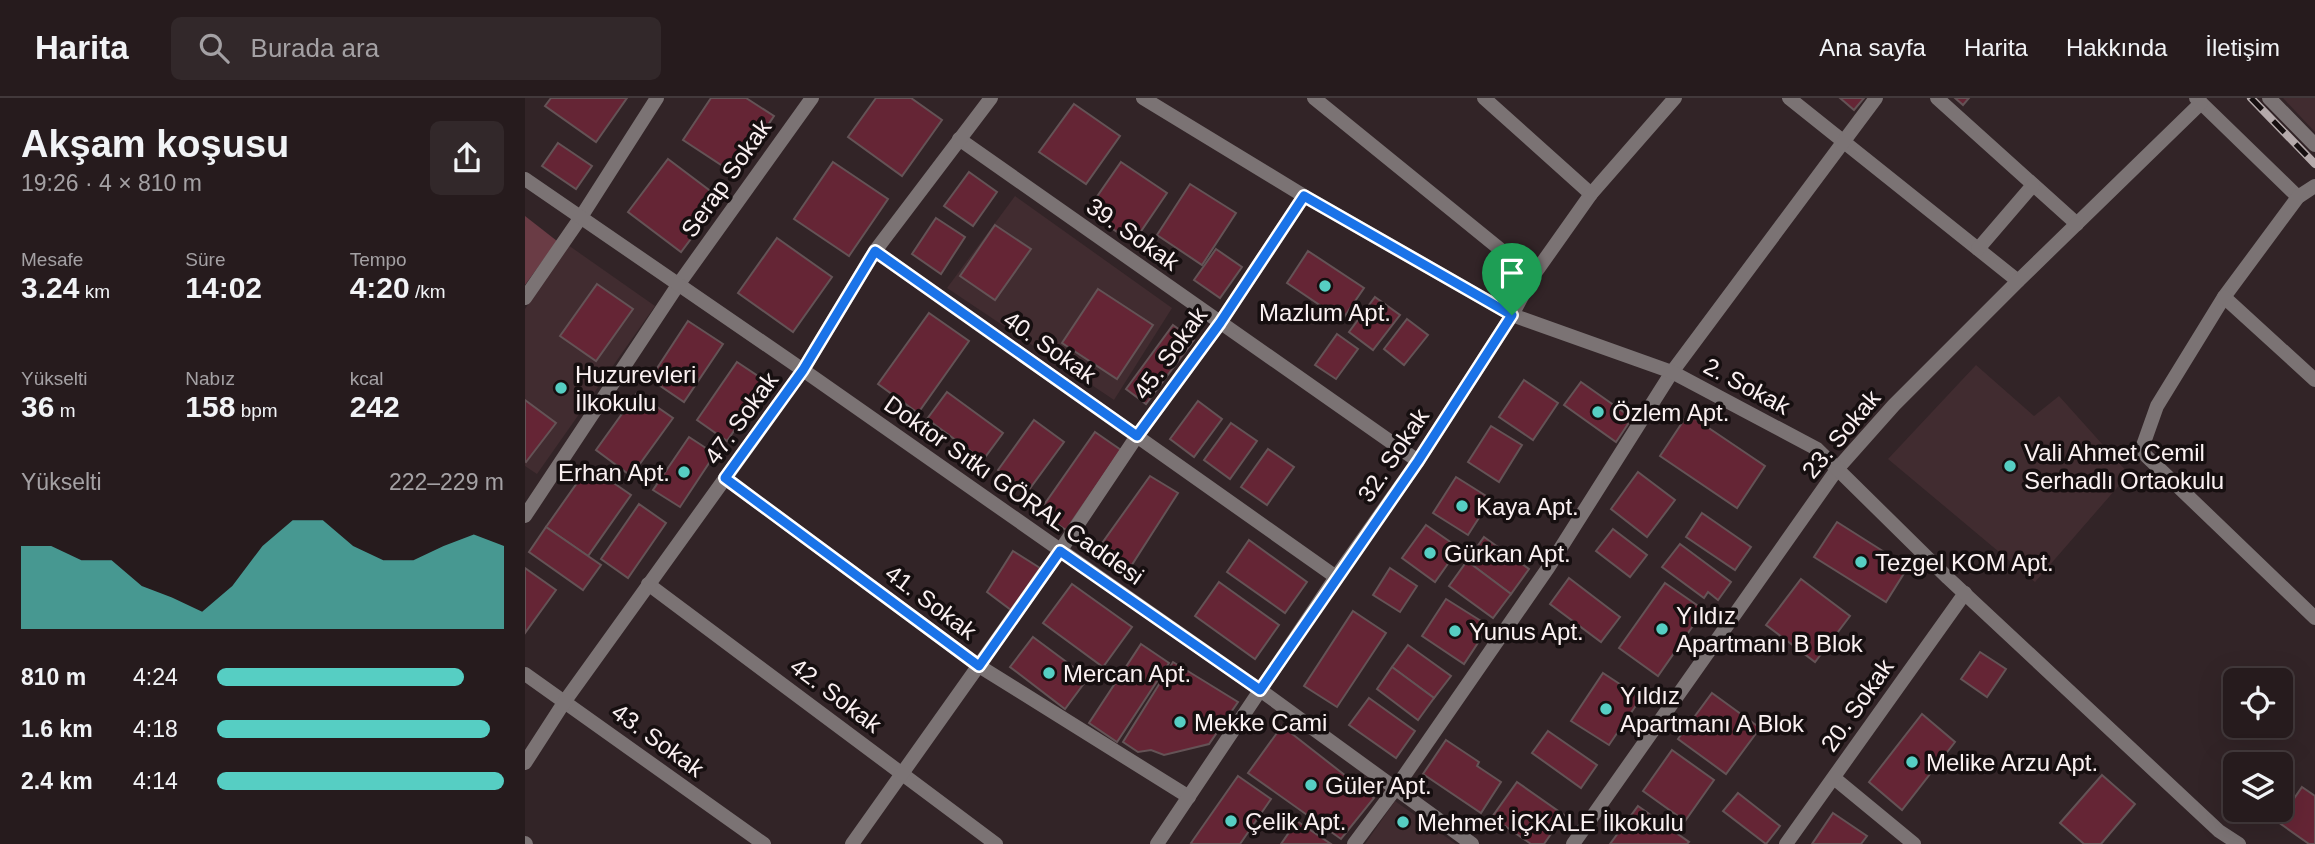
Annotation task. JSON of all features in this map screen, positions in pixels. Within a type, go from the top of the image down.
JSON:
[{"type":"street","points":[[525,298],[581,217],[657,98]]},
{"type":"street","name":"Serap Sokak","points":[[525,516],[531,494],[811,98]]},
{"type":"street","name":"47. Sokak","points":[[525,763],[565,701],[803,370],[875,251],[991,98]]},
{"type":"street","name":"2. Sokak","points":[[1143,98],[1304,196],[1512,315],[1672,372],[1817,449],[1965,593],[2219,831],[2239,844]]},
{"type":"street","points":[[1314,98],[1533,276]]},
{"type":"street","points":[[1484,98],[1591,194]]},
{"type":"street","name":"32. Sokak","points":[[1157,844],[1336,577],[1418,461],[1512,315],[1533,276],[1591,194],[1675,98]]},
{"type":"street","points":[[1789,98],[2018,281]]},
{"type":"street","points":[[1354,844],[1548,568],[1672,372],[1876,98]]},
{"type":"street","points":[[1937,98],[2077,224]]},
{"type":"street","points":[[2269,98],[2315,145]]},
{"type":"street","points":[[2199,100],[2298,197]]},
{"type":"street","name":"23. Sokak","points":[[1573,844],[1838,468],[1894,405],[2199,100]]},
{"type":"street","name":"39. Sokak","points":[[959,139],[1418,461]]},
{"type":"street","name":"Doktor Sıtkı GÖRAL Caddesi","points":[[525,179],[1260,690],[1472,844]]},
{"type":"street","points":[[1978,248],[2033,185]]},
{"type":"street","points":[[2315,187],[2298,197],[2224,297],[2157,406],[2141,451],[2315,618]]},
{"type":"street","name":"45. Sokak","points":[[852,844],[1060,551],[1137,436],[1220,323],[1304,196]]},
{"type":"street","name":"40. Sokak","points":[[875,251],[1336,577]]},
{"type":"street","points":[[2224,297],[2315,380]]},
{"type":"street","name":"41. Sokak","points":[[725,478],[979,666],[1189,797]]},
{"type":"street","name":"42. Sokak","points":[[648,584],[996,844]]},
{"type":"street","name":"20. Sokak","points":[[1786,844],[1965,593]]},
{"type":"street","name":"43. Sokak","points":[[525,674],[764,844]]},
{"type":"street","points":[[1834,778],[1914,844]]},
{"type":"shaded area","points":[[2283,98],[2315,98],[2315,132]]},
{"type":"shaded area","points":[[1015,196],[1172,308],[1114,400],[947,288]]},
{"type":"shaded area","points":[[525,216],[557,241],[525,285]]},
{"type":"shaded area","name":"Huzurevleri İlkokulu","points":[[568,245],[655,306],[537,474],[525,466],[525,309]]},
{"type":"shaded area","name":"Vali Ahmet Cemil Serhadlı Ortaokulu","points":[[1976,365],[2034,416],[2059,396],[2129,474],[2035,582],[1888,459]]},
{"type":"shaded area","name":"Mehmet İÇKALE İlkokulu","points":[[1395,801],[1456,844],[1365,844]]},
{"type":"building","points":[[551,98],[627,98],[596,142],[545,106]]},
{"type":"building","points":[[711,98],[746,98],[774,116],[735,174],[683,140]]},
{"type":"building","points":[[876,98],[911,98],[942,120],[902,176],[848,137]]},
{"type":"building","points":[[1840,98],[1864,98],[1854,110]]},
{"type":"building","points":[[1955,98],[1969,98],[1963,105]]},
{"type":"building","points":[[1074,104],[1120,136],[1086,184],[1039,152]]},
{"type":"building","points":[[558,143],[592,166],[576,189],[542,166]]},
{"type":"building","points":[[668,159],[721,199],[681,252],[628,212]]},
{"type":"building","points":[[833,162],[888,199],[849,256],[794,219]]},
{"type":"building","points":[[1121,162],[1167,193],[1133,243],[1087,211]]},
{"type":"building","points":[[969,172],[997,192],[973,226],[944,206]]},
{"type":"building","points":[[1190,184],[1236,213],[1202,265],[1157,235]]},
{"type":"building","points":[[936,218],[965,237],[941,274],[912,254]]},
{"type":"building","points":[[995,225],[1031,249],[995,300],[960,276]]},
{"type":"building","points":[[777,238],[832,277],[793,332],[738,293]]},
{"type":"building","points":[[1216,249],[1242,267],[1220,298],[1194,280]]},
{"type":"building","name":"Mazlum Apt.","points":[[1308,251],[1364,288],[1342,320],[1287,283]]},
{"type":"building","points":[[597,284],[633,309],[596,361],[560,336]]},
{"type":"building","points":[[1098,289],[1153,325],[1117,379],[1062,343]]},
{"type":"building","points":[[1375,297],[1400,315],[1373,350],[1349,332]]},
{"type":"building","points":[[929,313],[969,341],[918,413],[878,384]]},
{"type":"building","points":[[1407,319],[1428,335],[1404,365],[1384,349]]},
{"type":"building","points":[[688,321],[723,344],[684,402],[650,379]]},
{"type":"building","points":[[1173,325],[1194,340],[1146,404],[1126,389]]},
{"type":"building","points":[[1337,334],[1358,349],[1336,379],[1315,365]]},
{"type":"building","points":[[737,362],[767,382],[727,441],[697,420]]},
{"type":"building","points":[[1524,380],[1558,403],[1533,440],[1499,417]]},
{"type":"building","name":"Özlem Apt.","points":[[1581,382],[1632,418],[1616,442],[1564,405]]},
{"type":"building","points":[[947,392],[1003,433],[983,460],[927,419]]},
{"type":"building","points":[[637,393],[673,418],[631,476],[596,450]]},
{"type":"building","points":[[525,400],[556,423],[526,462],[525,461]]},
{"type":"building","points":[[1198,401],[1222,419],[1194,457],[1170,439]]},
{"type":"building","points":[[1688,414],[1765,466],[1737,508],[1660,456]]},
{"type":"building","points":[[1034,420],[1064,442],[1028,491],[998,470]]},
{"type":"building","points":[[1231,423],[1257,441],[1230,479],[1204,460]]},
{"type":"building","points":[[1491,426],[1522,445],[1499,482],[1468,462]]},
{"type":"building","points":[[1095,432],[1121,450],[1066,530],[1039,512]]},
{"type":"building","name":"Erhan Apt.","points":[[689,437],[715,454],[680,507],[653,490]]},
{"type":"building","points":[[1268,449],[1294,467],[1267,505],[1241,487]]},
{"type":"building","points":[[589,466],[631,495],[588,556],[546,527]]},
{"type":"building","points":[[1638,472],[1675,500],[1647,537],[1611,509]]},
{"type":"building","points":[[1150,476],[1178,493],[1126,574],[1095,553]]},
{"type":"building","name":"Kaya Apt.","points":[[1456,477],[1491,499],[1468,535],[1433,513]]},
{"type":"building","points":[[639,504],[666,523],[628,578],[601,559]]},
{"type":"building","points":[[1702,513],[1751,547],[1735,570],[1686,537]]},
{"type":"building","name":"Tezgel KOM Apt.","points":[[1837,522],[1908,567],[1886,602],[1814,557]]},
{"type":"building","name":"Gürkan Apt.","points":[[1426,525],[1459,548],[1435,582],[1402,558]]},
{"type":"building","points":[[546,527],[601,565],[583,590],[529,552]]},
{"type":"building","points":[[1613,529],[1647,555],[1630,577],[1596,551]]},
{"type":"building","points":[[1484,537],[1529,569],[1511,594],[1467,561]]},
{"type":"building","points":[[1249,540],[1307,582],[1285,613],[1227,572]]},
{"type":"building","points":[[1680,544],[1731,582],[1718,600],[1708,592],[1704,598],[1662,567]]},
{"type":"building","points":[[1013,551],[1040,568],[1011,610],[987,592]]},
{"type":"building","points":[[1467,561],[1511,594],[1493,618],[1449,586]]},
{"type":"building","points":[[525,568],[556,590],[525,633]]},
{"type":"building","points":[[1390,568],[1417,586],[1400,612],[1373,595]]},
{"type":"building","points":[[1569,578],[1620,617],[1601,642],[1550,604]]},
{"type":"building","points":[[1801,579],[1850,616],[1815,662],[1766,625]]},
{"type":"building","points":[[1219,582],[1279,625],[1255,659],[1195,616]]},
{"type":"building","name":"Yıldız Apartmanı B Blok","points":[[1665,583],[1704,610],[1658,676],[1619,648]]},
{"type":"building","points":[[1072,584],[1132,627],[1103,667],[1043,623]]},
{"type":"building","name":"Yunus Apt.","points":[[1446,599],[1489,626],[1464,664],[1422,636]]},
{"type":"building","points":[[1353,611],[1386,633],[1337,707],[1304,686]]},
{"type":"building","name":"Mercan Apt.","points":[[1033,637],[1088,678],[1065,709],[1010,667]]},
{"type":"building","points":[[1141,644],[1169,663],[1117,742],[1089,723]]},
{"type":"building","points":[[1408,645],[1451,676],[1434,698],[1392,667]]},
{"type":"building","points":[[1980,652],[2006,669],[1987,697],[1961,679]]},
{"type":"building","name":"Mekke Cami","points":[[1173,662],[1238,702],[1209,744],[1164,755],[1151,750],[1138,752],[1123,742]]},
{"type":"building","points":[[1392,667],[1434,698],[1418,720],[1377,689]]},
{"type":"building","name":"Yıldız Apartmanı A Blok","points":[[1603,673],[1641,698],[1609,745],[1571,721]]},
{"type":"building","points":[[1712,693],[1760,728],[1726,774],[1678,739]]},
{"type":"building","points":[[1369,698],[1415,731],[1396,758],[1349,725]]},
{"type":"building","name":"Melike Arzu Apt.","points":[[1922,714],[1955,742],[1902,810],[1869,782]]},
{"type":"building","name":"Güler Apt.","points":[[1282,726],[1374,798],[1341,839],[1248,773]]},
{"type":"building","points":[[1548,731],[1597,765],[1581,788],[1532,753]]},
{"type":"building","points":[[1446,740],[1479,762],[1477,766],[1501,782],[1481,813],[1423,774]]},
{"type":"building","points":[[1672,750],[1714,780],[1685,821],[1643,791]]},
{"type":"building","points":[[2102,775],[2135,804],[2101,844],[2084,844],[2060,823]]},
{"type":"building","name":"Çelik Apt.","points":[[1238,776],[1271,799],[1240,844],[1191,843]]},
{"type":"building","points":[[1517,782],[1564,815],[1544,844],[1531,844],[1492,817]]},
{"type":"building","points":[[2302,787],[2315,796],[2315,844],[2309,844],[2278,822],[2293,822],[2293,800]]},
{"type":"building","points":[[1738,793],[1780,826],[1766,844],[1723,811]]},
{"type":"building","points":[[1638,806],[1689,842],[1610,844]]},
{"type":"building","points":[[1833,813],[1867,836],[1861,844],[1812,844]]},
{"type":"building","points":[[1297,821],[1331,844],[1281,844]]},
{"type":"railway","points":[[2251,98],[2315,164]]},
{"type":"place","name":"Mazlum Apt.","points":[[1325,286]]},
{"type":"place","name":"Huzurevleri İlkokulu","points":[[561,388]]},
{"type":"place","name":"Özlem Apt.","points":[[1598,412]]},
{"type":"place","name":"Vali Ahmet Cemil Serhadlı Ortaokulu","points":[[2010,466]]},
{"type":"place","name":"Erhan Apt.","points":[[684,472]]},
{"type":"place","name":"Kaya Apt.","points":[[1462,506]]},
{"type":"place","name":"Gürkan Apt.","points":[[1430,553]]},
{"type":"place","name":"Tezgel KOM Apt.","points":[[1861,562]]},
{"type":"place","name":"Yıldız Apartmanı B Blok","points":[[1662,629]]},
{"type":"place","name":"Yunus Apt.","points":[[1455,631]]},
{"type":"place","name":"Mercan Apt.","points":[[1049,673]]},
{"type":"place","name":"Yıldız Apartmanı A Blok","points":[[1606,709]]},
{"type":"place","name":"Mekke Cami","points":[[1180,722]]},
{"type":"place","name":"Melike Arzu Apt.","points":[[1912,762]]},
{"type":"place","name":"Güler Apt.","points":[[1311,785]]},
{"type":"place","name":"Çelik Apt.","points":[[1231,821]]},
{"type":"place","name":"Mehmet İÇKALE İlkokulu","points":[[1403,822]]},
{"type":"route","points":[[1304,196],[1512,315],[1418,461],[1260,690],[1060,551],[979,666],[725,478],[803,370],[875,251],[1137,436],[1220,323],[1304,196]]}]
